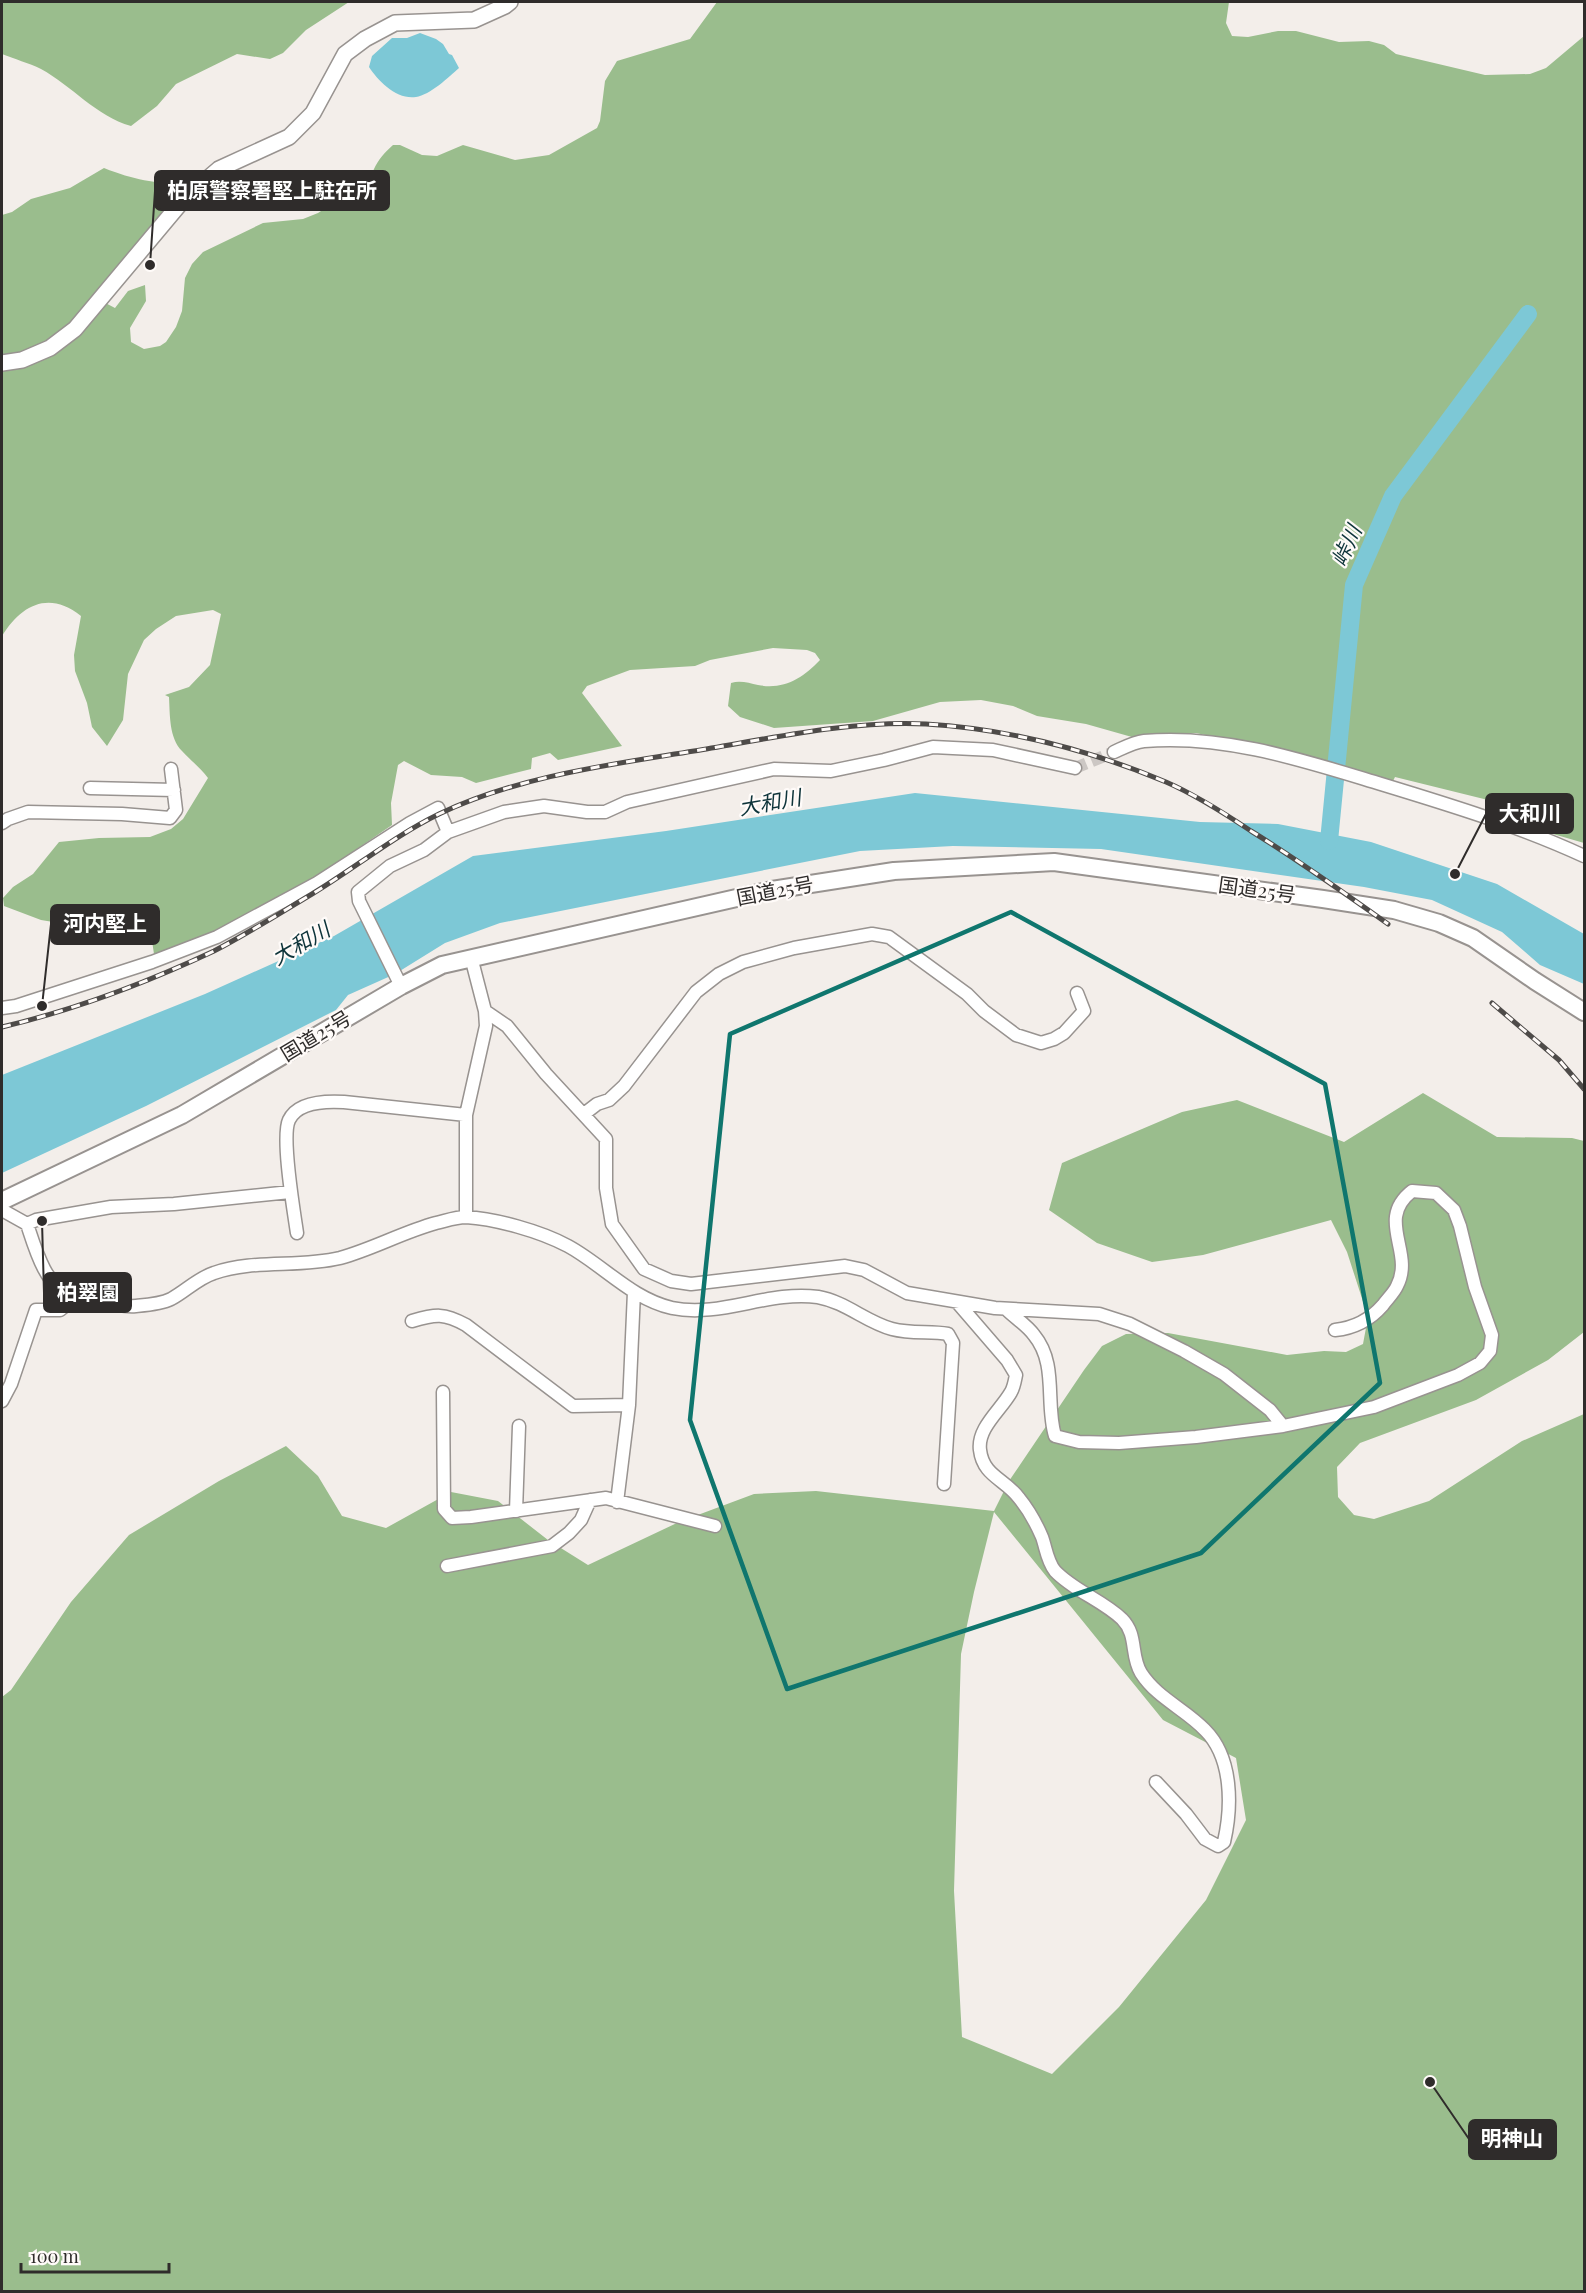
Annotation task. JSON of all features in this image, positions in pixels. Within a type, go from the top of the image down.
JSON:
[{"type":"highway","name":"国道25号","points":[[2,1201],[183,1115],[442,964],[772,890],[894,871],[1054,862],[1323,899],[1405,913],[1439,923],[1473,938],[1584,1012]]},
{"type":"main road","points":[[2,363],[22,360],[51,348],[75,329],[184,199],[219,169],[289,137],[312,113],[345,54],[365,39],[395,23],[474,20],[510,2]]},
{"type":"street","points":[[1114,752],[1141,741],[1184,741],[1224,744],[1301,760],[1444,803],[1584,856]]},
{"type":"street","points":[[401,986],[359,901],[358,892],[390,866],[424,850],[448,832],[504,812],[544,806],[605,812],[627,802],[774,769],[831,771],[933,747],[993,750],[1075,768]]},
{"type":"street","points":[[2,823],[28,812],[122,814],[170,818],[176,810],[171,769]]},
{"type":"street","points":[[90,788],[174,790]]},
{"type":"street","points":[[2,1008],[16,1006],[152,962],[217,937],[317,884],[410,823],[438,808],[448,832]]},
{"type":"street","points":[[584,1114],[597,1104],[609,1100],[624,1086],[696,992],[718,974],[743,962],[794,948],[872,934],[888,937],[967,994],[984,1011],[1016,1035],[1041,1043],[1065,1033],[1084,1011],[1077,993]]},
{"type":"street","points":[[466,1217],[466,1116],[486,1026],[485,1011],[471,957]]},
{"type":"street","points":[[485,1011],[507,1026],[546,1074],[606,1139],[606,1188],[612,1224],[644,1269],[671,1281],[691,1284],[845,1266],[864,1270],[907,1293],[1006,1309],[1099,1314],[1130,1324],[1224,1374],[1270,1410],[1283,1426]]},
{"type":"street","points":[[297,1233],[291,1192],[287,1129],[289,1118],[302,1107],[326,1101],[466,1116]]},
{"type":"street","points":[[1006,1309],[1033,1332],[1046,1357],[1050,1379],[1052,1428],[1055,1436],[1079,1442],[1119,1443],[1196,1437],[1283,1426],[1374,1407],[1458,1375],[1479,1363],[1490,1351],[1492,1335],[1475,1287],[1460,1226],[1454,1210],[1436,1192],[1412,1191],[1402,1199],[1397,1209],[1395,1220],[1402,1270],[1397,1286],[1374,1315],[1347,1328],[1335,1330]]},
{"type":"street","points":[[27,1224],[36,1220],[111,1207],[174,1204],[291,1192]]},
{"type":"street","points":[[2,1210],[27,1224],[38,1256],[52,1280],[69,1295],[109,1305],[134,1306],[157,1303],[171,1299],[193,1283],[215,1272],[337,1258],[365,1251],[415,1229],[466,1217],[528,1230],[568,1246],[634,1292],[671,1308],[693,1310],[725,1307],[788,1296],[839,1302],[876,1323],[893,1329],[948,1334],[953,1343],[944,1484]]},
{"type":"street","points":[[2,1401],[11,1384],[36,1310],[60,1310],[65,1306],[60,1287]]},
{"type":"street","points":[[617,1502],[629,1405],[634,1292]]},
{"type":"street","points":[[957,1302],[1007,1360],[1016,1374],[1012,1390],[980,1436],[979,1448],[983,1466],[1018,1496],[1034,1521],[1049,1561],[1055,1570],[1072,1586],[1120,1618],[1130,1629],[1134,1640],[1135,1661],[1152,1688],[1206,1731],[1218,1748],[1225,1767],[1229,1792],[1228,1824],[1224,1842],[1218,1846],[1205,1839],[1186,1814],[1156,1782]]},
{"type":"street","points":[[412,1321],[424,1317],[448,1316],[466,1325],[573,1406],[629,1405]]},
{"type":"street","points":[[442,1392],[444,1509],[452,1518],[606,1498],[715,1526]]},
{"type":"street","points":[[516,1511],[519,1426]]},
{"type":"street","points":[[447,1566],[552,1545],[569,1533],[581,1520],[590,1500]]},
{"type":"highlighted area","points":[[1011,912],[1325,1084],[1380,1383],[1201,1553],[787,1689],[690,1420],[730,1034]]},
{"type":"green space","points":[[2,2],[349,2],[306,30],[283,53],[270,59],[237,54],[176,84],[157,106],[131,126],[95,108],[41,69],[2,54]]},
{"type":"green space","points":[[717,2],[1229,2],[1226,23],[1232,36],[1248,37],[1278,31],[1296,31],[1339,42],[1369,41],[1384,45],[1396,54],[1485,75],[1530,74],[1546,68],[1584,36],[1584,843],[1488,815],[1492,801],[1395,777],[1392,783],[1260,747],[1196,733],[1139,739],[1086,724],[1037,716],[1013,706],[981,700],[940,702],[873,721],[774,728],[740,717],[728,706],[731,683],[741,682],[767,686],[785,684],[800,677],[820,660],[815,653],[807,650],[773,648],[710,660],[695,666],[630,670],[587,686],[582,693],[622,746],[558,760],[550,753],[532,758],[531,769],[476,783],[462,777],[431,775],[404,761],[398,765],[391,803],[392,825],[309,882],[204,936],[154,954],[149,921],[122,919],[120,933],[41,920],[4,906],[3,898],[13,887],[33,874],[59,842],[150,837],[171,829],[183,819],[208,778],[178,746],[171,726],[169,697],[165,695],[189,687],[210,665],[221,614],[213,610],[176,616],[144,640],[128,674],[123,720],[107,746],[92,727],[87,703],[75,671],[74,655],[81,616],[58,604],[37,605],[18,616],[2,636],[2,215],[12,212],[31,199],[70,188],[104,168],[144,180],[186,184],[189,188],[94,297],[115,308],[128,291],[145,285],[146,301],[130,328],[131,342],[144,349],[160,346],[166,342],[176,327],[182,311],[185,278],[192,264],[203,252],[263,223],[303,219],[318,213],[344,196],[361,196],[378,162],[393,145],[400,145],[422,155],[437,156],[463,145],[515,160],[549,155],[597,128],[605,81],[617,61],[690,39]]},
{"type":"green space","points":[[1423,1093],[1497,1137],[1572,1138],[1584,1141],[1584,1332],[1548,1360],[1476,1400],[1360,1443],[1337,1467],[1338,1497],[1354,1515],[1374,1519],[1429,1501],[1522,1441],[1584,1414],[1584,2291],[2,2292],[2,1697],[11,1690],[71,1602],[129,1535],[219,1481],[286,1446],[318,1476],[342,1516],[386,1528],[451,1492],[498,1501],[548,1540],[588,1565],[679,1522],[754,1494],[816,1491],[994,1511],[1009,1481],[1084,1370],[1102,1346],[1126,1334],[1168,1333],[1287,1355],[1324,1351],[1346,1352],[1363,1344],[1368,1317],[1347,1252],[1331,1220],[1203,1255],[1152,1262],[1097,1243],[1049,1210],[1062,1163],[1182,1112],[1237,1100],[1344,1142]],"holes":[[[994,1512],[1163,1720],[1236,1758],[1246,1820],[1206,1900],[1119,2007],[1052,2074],[962,2037],[954,1891],[961,1654]]]},
{"type":"water","points":[[420,33],[443,44],[459,68],[439,85],[421,96],[402,96],[383,83],[369,67],[372,56],[392,38],[407,38]]},
{"type":"water","points":[[915,793],[1200,822],[1278,824],[1371,842],[1497,884],[1584,934],[1584,984],[1540,965],[1502,932],[1432,900],[1364,887],[1101,849],[953,846],[860,851],[500,923],[445,943],[395,974],[348,995],[336,1010],[146,1106],[2,1173],[2,1075],[205,994],[334,936],[473,856],[666,831]]},
{"type":"waterway","name":"峠川","points":[[1329,841],[1354,585],[1393,496],[1528,314]]},
{"type":"tunnel","points":[[1075,768],[1114,752]]},
{"type":"railway","points":[[2,1027],[110,995],[214,951],[312,894],[422,823],[469,801],[500,790],[597,767],[810,732],[869,725],[926,724],[1018,736],[1078,751],[1137,771],[1199,798],[1303,865],[1388,924]]},
{"type":"railway","points":[[1492,1003],[1559,1060],[1584,1089]]},
{"type":"place","name":"柏原警察署堅上駐在所","points":[[150,265]]},
{"type":"place","name":"大和川","points":[[1455,874]]},
{"type":"place","name":"河内堅上","points":[[42,1006]]},
{"type":"place","name":"柏翠園","points":[[42,1221]]},
{"type":"place","name":"明神山","points":[[1430,2082]]}]
